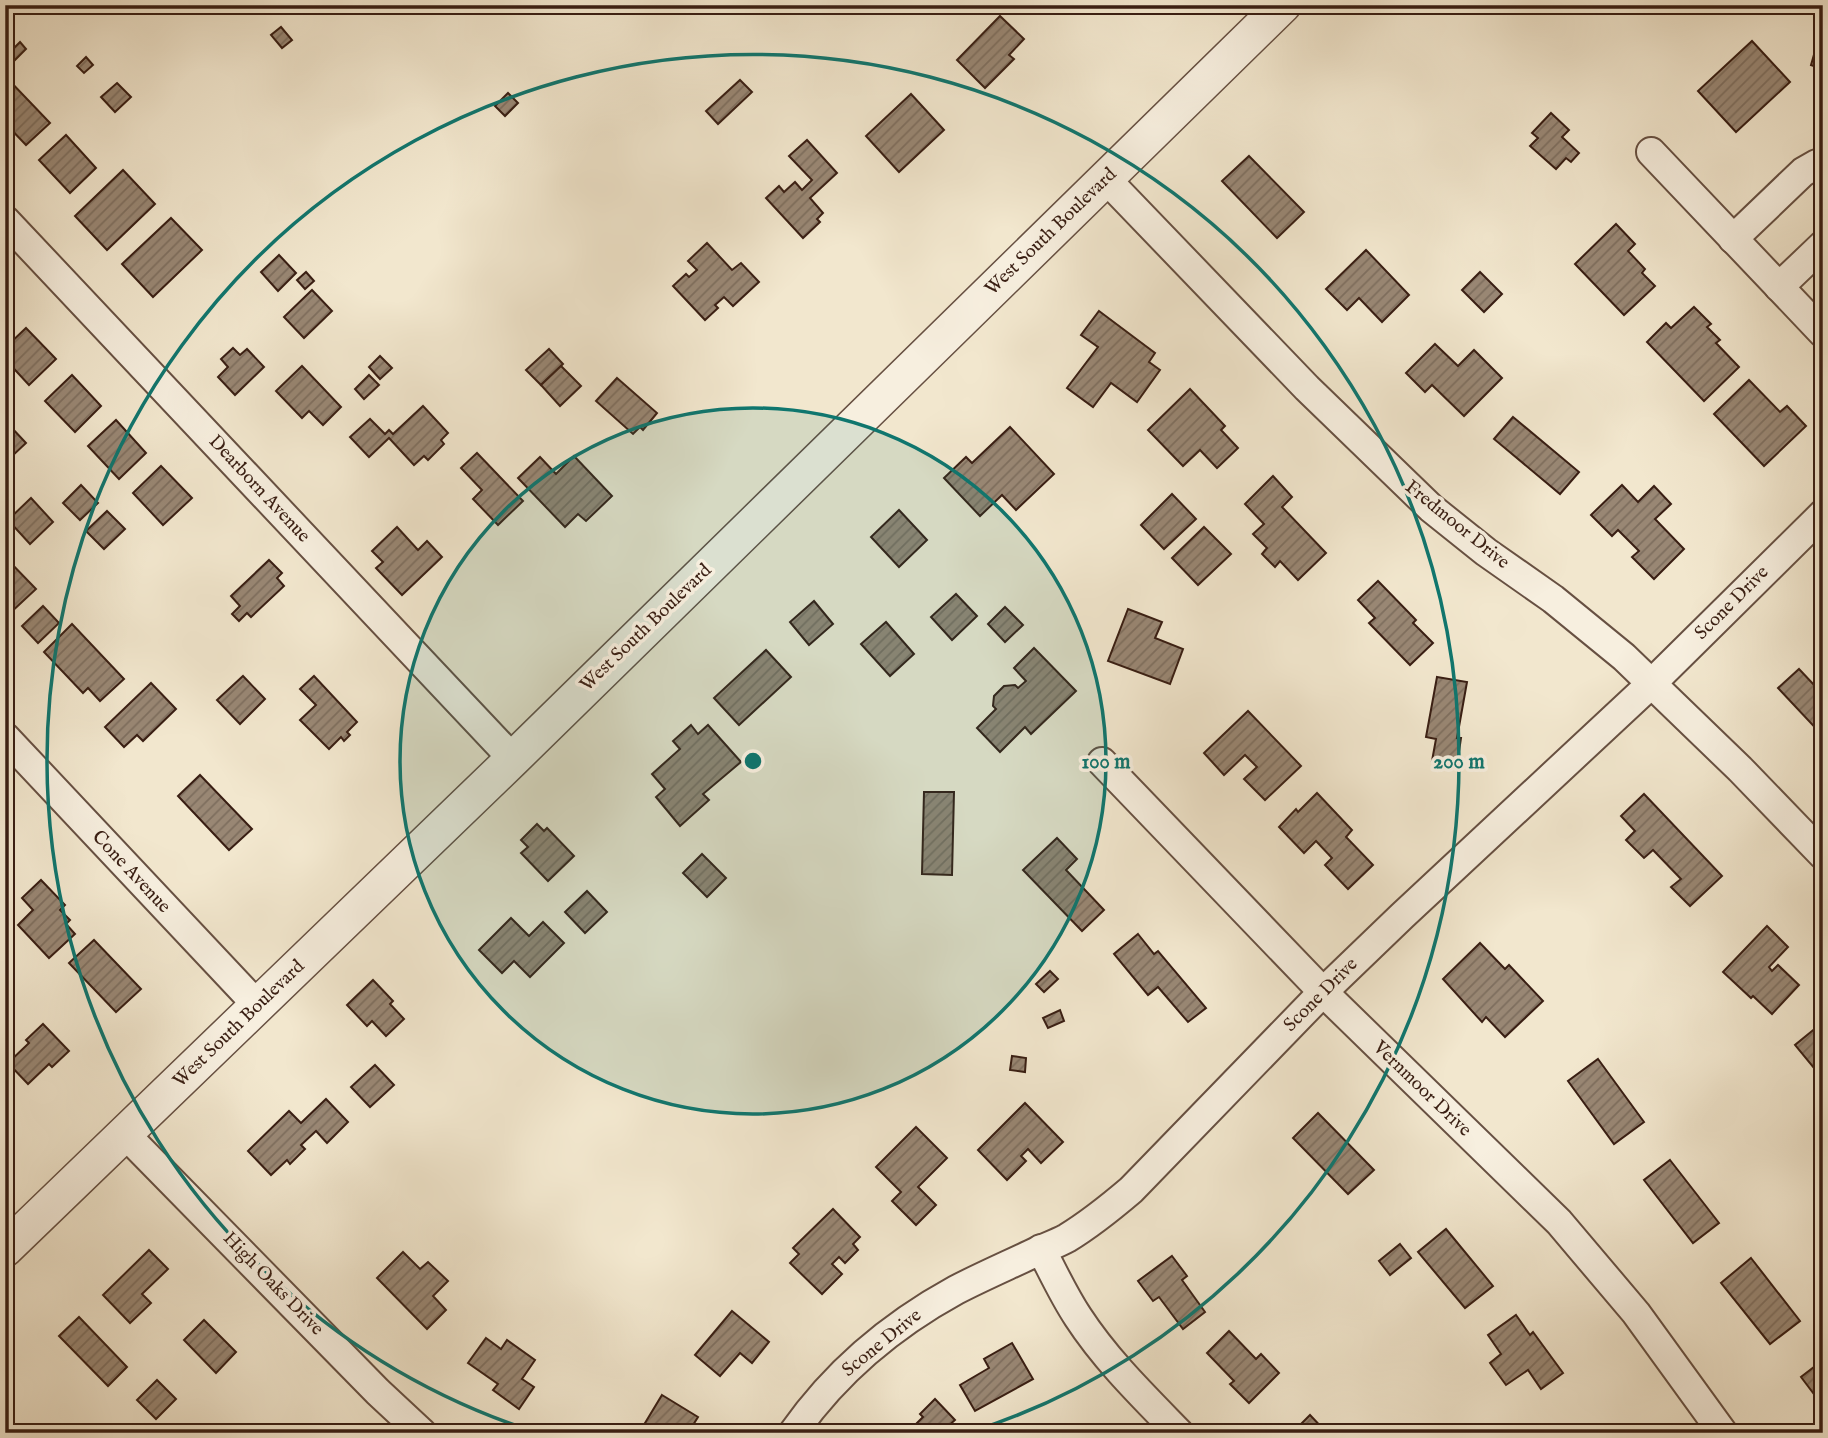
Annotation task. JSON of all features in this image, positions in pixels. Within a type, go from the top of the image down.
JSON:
[{"type":"street","name":"West South Boulevard","points":[[5,1249],[513,759],[1283,5]]},
{"type":"street","points":[[1651,152],[1823,333]]},
{"type":"street","points":[[1733,239],[1803,172],[1823,163]]},
{"type":"street","name":"Fredmoor Drive","points":[[1107,178],[1307,388],[1431,508],[1590,628],[1652,683],[1823,855]]},
{"type":"street","name":"Dearborn Avenue","points":[[5,220],[513,759]]},
{"type":"street","points":[[1779,287],[1823,245]]},
{"type":"street","name":"Scone Drive","points":[[793,1433],[833,1383],[894,1329],[958,1289],[1067,1238],[1131,1190],[1323,992],[1652,683],[1823,514]]},
{"type":"street","name":"Cone Avenue","points":[[5,737],[258,1006]]},
{"type":"street","name":"Vernmoor Drive","points":[[1102,762],[1323,992],[1559,1222],[1636,1313],[1723,1433]]},
{"type":"street","name":"High Oaks Drive","points":[[125,1134],[378,1392],[422,1433]]},
{"type":"street","points":[[1041,1250],[1078,1317],[1104,1352],[1136,1390],[1179,1433]]},
{"type":"building","points":[[1000,16],[1024,39],[1009,55],[1014,59],[985,88],[957,60]]},
{"type":"building","points":[[1823,23],[1823,69],[1811,65]]},
{"type":"building","points":[[281,27],[292,40],[282,48],[271,35]]},
{"type":"building","points":[[1752,41],[1790,82],[1736,132],[1698,91]]},
{"type":"building","points":[[20,42],[26,49],[15,60],[9,53]]},
{"type":"building","points":[[86,57],[93,65],[84,73],[77,66]]},
{"type":"building","points":[[5,76],[50,123],[26,145],[5,123]]},
{"type":"building","points":[[740,80],[752,92],[718,124],[706,111]]},
{"type":"building","points":[[117,83],[131,97],[115,112],[101,97]]},
{"type":"building","points":[[508,93],[518,103],[505,116],[495,106]]},
{"type":"building","points":[[911,94],[944,130],[899,172],[866,136]]},
{"type":"building","points":[[1551,113],[1569,130],[1562,137],[1579,153],[1571,162],[1566,158],[1556,169],[1530,146],[1538,138],[1532,133]]},
{"type":"building","points":[[66,135],[96,168],[70,193],[39,160]]},
{"type":"building","points":[[807,140],[837,173],[810,198],[823,213],[817,219],[820,222],[803,238],[766,198],[779,186],[784,192],[795,182],[802,190],[812,180],[789,156]]},
{"type":"building","points":[[1249,156],[1304,212],[1277,238],[1222,181]]},
{"type":"building","points":[[123,170],[155,204],[107,250],[75,216]]},
{"type":"building","points":[[171,218],[202,250],[153,297],[122,264]]},
{"type":"building","points":[[1616,224],[1635,244],[1628,251],[1645,269],[1642,273],[1655,286],[1624,315],[1575,264]]},
{"type":"building","points":[[707,243],[732,270],[741,263],[759,282],[733,306],[724,297],[715,305],[718,308],[705,320],[673,286],[686,274],[689,277],[697,270],[688,261]]},
{"type":"building","points":[[1366,250],[1409,295],[1382,322],[1359,298],[1347,310],[1326,289]]},
{"type":"building","points":[[279,255],[296,273],[278,291],[261,272]]},
{"type":"building","points":[[306,272],[314,281],[305,289],[297,280]]},
{"type":"building","points":[[1480,272],[1502,294],[1484,312],[1462,290]]},
{"type":"building","points":[[312,290],[332,311],[304,338],[284,317]]},
{"type":"building","points":[[1694,307],[1711,324],[1707,327],[1720,340],[1716,343],[1739,367],[1704,401],[1647,342],[1666,323],[1671,328]]},
{"type":"building","points":[[1099,311],[1155,353],[1149,362],[1160,370],[1137,402],[1111,383],[1093,407],[1067,388],[1098,347],[1081,335]]},
{"type":"building","points":[[26,328],[56,359],[29,385],[5,359],[5,348]]},
{"type":"building","points":[[1435,344],[1458,366],[1474,350],[1502,378],[1464,416],[1432,385],[1425,392],[1406,373]]},
{"type":"building","points":[[233,348],[240,355],[247,349],[264,367],[235,395],[218,377],[228,367],[221,359]]},
{"type":"building","points":[[549,349],[563,364],[541,385],[526,370]]},
{"type":"building","points":[[380,356],[392,368],[380,379],[369,367]]},
{"type":"building","points":[[302,366],[341,407],[323,425],[309,411],[302,418],[276,391]]},
{"type":"building","points":[[561,366],[581,386],[560,406],[541,385]]},
{"type":"building","points":[[72,375],[101,406],[75,432],[45,401]]},
{"type":"building","points":[[369,375],[379,385],[364,399],[355,389]]},
{"type":"building","points":[[617,378],[657,413],[643,430],[640,427],[633,434],[596,401]]},
{"type":"building","points":[[1749,380],[1780,412],[1787,406],[1806,426],[1764,466],[1714,414]]},
{"type":"building","points":[[1190,389],[1225,426],[1221,430],[1238,448],[1217,468],[1200,450],[1183,466],[1148,430]]},
{"type":"building","points":[[423,406],[448,433],[441,440],[444,444],[428,460],[424,456],[414,465],[389,438],[369,457],[350,437],[370,419],[385,434],[389,430],[393,434]]},
{"type":"building","points":[[1513,417],[1579,472],[1560,494],[1494,439]]},
{"type":"building","points":[[116,420],[146,453],[119,479],[88,446]]},
{"type":"building","points":[[10,426],[26,443],[9,459],[5,456],[5,430]]},
{"type":"building","points":[[1010,427],[1054,474],[1016,510],[1002,495],[980,516],[944,478],[966,457],[972,463]]},
{"type":"building","points":[[477,453],[523,501],[498,525],[473,499],[482,490],[461,468]]},
{"type":"building","points":[[574,456],[612,496],[586,521],[578,514],[565,527],[518,478],[540,457],[556,474]]},
{"type":"building","points":[[161,466],[192,498],[163,525],[133,493]]},
{"type":"building","points":[[1273,476],[1292,497],[1282,507],[1326,553],[1298,580],[1280,561],[1275,567],[1262,554],[1267,548],[1253,534],[1264,524],[1245,504]]},
{"type":"building","points":[[81,485],[98,503],[80,520],[63,503]]},
{"type":"building","points":[[1622,485],[1638,502],[1654,486],[1671,504],[1655,519],[1684,549],[1654,579],[1632,557],[1639,551],[1618,530],[1612,536],[1591,515]]},
{"type":"building","points":[[1172,494],[1196,519],[1164,549],[1141,525]]},
{"type":"building","points":[[31,498],[53,522],[30,544],[8,520]]},
{"type":"building","points":[[899,510],[927,540],[899,567],[871,537]]},
{"type":"building","points":[[107,511],[125,529],[104,549],[86,531]]},
{"type":"building","points":[[397,527],[418,550],[427,541],[442,557],[402,595],[376,568],[383,562],[372,551]]},
{"type":"building","points":[[1204,527],[1231,554],[1198,585],[1172,558]]},
{"type":"building","points":[[5,557],[36,589],[9,614],[5,610]]},
{"type":"building","points":[[269,560],[282,573],[277,578],[284,586],[251,617],[247,613],[239,621],[232,614],[240,606],[231,596]]},
{"type":"building","points":[[1378,581],[1416,620],[1413,623],[1433,643],[1410,665],[1369,623],[1375,618],[1358,600]]},
{"type":"building","points":[[956,594],[977,616],[952,640],[931,617]]},
{"type":"building","points":[[814,601],[833,624],[809,645],[790,622]]},
{"type":"building","points":[[43,606],[59,623],[38,643],[22,626]]},
{"type":"building","points":[[1005,607],[1023,625],[1005,642],[988,624]]},
{"type":"building","points":[[1128,609],[1162,622],[1155,638],[1183,649],[1170,684],[1108,661]]},
{"type":"building","points":[[886,622],[914,654],[890,676],[861,644]]},
{"type":"building","points":[[72,624],[124,679],[100,701],[88,688],[83,693],[44,652]]},
{"type":"building","points":[[1034,648],[1076,691],[1031,734],[1025,727],[1000,752],[977,728],[996,709],[993,706],[994,696],[1004,686],[1015,685],[1018,688],[1026,681],[1014,668]]},
{"type":"building","points":[[766,650],[791,677],[739,725],[714,698]]},
{"type":"building","points":[[1799,669],[1815,686],[1821,680],[1823,682],[1823,736],[1778,688]]},
{"type":"building","points":[[243,676],[265,699],[240,724],[217,700]]},
{"type":"building","points":[[314,676],[357,722],[347,732],[350,735],[344,741],[341,737],[329,749],[300,720],[316,705],[300,689]]},
{"type":"building","points":[[1437,677],[1467,682],[1457,738],[1461,738],[1457,765],[1432,761],[1436,739],[1426,737]]},
{"type":"building","points":[[151,683],[176,709],[143,741],[137,735],[124,747],[105,727]]},
{"type":"building","points":[[1248,711],[1301,766],[1265,800],[1244,779],[1257,767],[1245,755],[1224,775],[1204,753]]},
{"type":"building","points":[[691,725],[698,734],[708,725],[741,762],[703,794],[709,800],[680,826],[656,797],[665,789],[652,774],[680,749],[673,741]]},
{"type":"building","points":[[200,775],[252,829],[229,850],[178,796]]},
{"type":"building","points":[[924,792],[954,792],[952,875],[922,874]]},
{"type":"building","points":[[1317,793],[1352,830],[1346,837],[1373,865],[1348,889],[1325,865],[1332,858],[1316,841],[1304,853],[1279,827]]},
{"type":"building","points":[[1644,794],[1722,876],[1690,906],[1671,887],[1681,879],[1653,850],[1644,858],[1626,840],[1635,831],[1621,816]]},
{"type":"building","points":[[537,824],[544,831],[547,828],[574,856],[548,881],[521,853],[528,847],[521,840]]},
{"type":"building","points":[[1057,838],[1077,859],[1066,870],[1104,910],[1082,931],[1023,870]]},
{"type":"building","points":[[702,854],[726,878],[707,897],[683,873]]},
{"type":"building","points":[[41,880],[65,905],[60,910],[70,920],[66,924],[75,934],[49,958],[18,925],[33,910],[22,898]]},
{"type":"building","points":[[587,891],[607,912],[585,933],[565,912]]},
{"type":"building","points":[[511,918],[529,936],[543,922],[564,943],[530,977],[514,961],[502,973],[479,950]]},
{"type":"building","points":[[1767,926],[1788,947],[1769,967],[1772,971],[1778,965],[1799,985],[1772,1014],[1723,972]]},
{"type":"building","points":[[1138,934],[1154,954],[1158,951],[1206,1008],[1188,1022],[1158,987],[1148,995],[1114,954]]},
{"type":"building","points":[[94,940],[141,989],[116,1012],[69,963]]},
{"type":"building","points":[[1480,943],[1505,969],[1509,965],[1543,1001],[1505,1037],[1486,1017],[1482,1022],[1443,979]]},
{"type":"building","points":[[1050,971],[1058,979],[1044,992],[1036,984]]},
{"type":"building","points":[[373,980],[393,1001],[390,1004],[404,1019],[386,1036],[372,1021],[367,1026],[347,1005]]},
{"type":"building","points":[[1060,1010],[1064,1021],[1048,1028],[1043,1018]]},
{"type":"building","points":[[1823,1022],[1823,1079],[1795,1045]]},
{"type":"building","points":[[43,1024],[69,1051],[52,1067],[49,1064],[28,1084],[8,1063],[29,1043],[26,1040]]},
{"type":"building","points":[[1012,1056],[1026,1058],[1025,1072],[1010,1070]]},
{"type":"building","points":[[1598,1059],[1644,1122],[1614,1144],[1568,1081]]},
{"type":"building","points":[[375,1065],[394,1085],[370,1107],[351,1087]]},
{"type":"building","points":[[326,1099],[348,1122],[327,1143],[316,1131],[301,1145],[305,1149],[290,1164],[287,1160],[271,1175],[248,1151],[289,1111],[301,1123]]},
{"type":"building","points":[[1025,1103],[1063,1142],[1041,1163],[1028,1149],[1021,1156],[1026,1161],[1007,1180],[978,1150]]},
{"type":"building","points":[[1318,1113],[1374,1170],[1348,1194],[1293,1138]]},
{"type":"building","points":[[916,1127],[947,1158],[918,1187],[936,1205],[916,1225],[892,1201],[901,1192],[876,1167]]},
{"type":"building","points":[[1670,1160],[1719,1223],[1693,1243],[1644,1180]]},
{"type":"building","points":[[833,1209],[860,1237],[853,1244],[858,1250],[845,1263],[839,1257],[832,1264],[842,1274],[822,1294],[790,1263],[799,1254],[793,1248]]},
{"type":"building","points":[[1446,1229],[1493,1286],[1465,1308],[1418,1252]]},
{"type":"building","points":[[1400,1244],[1411,1258],[1390,1275],[1379,1261]]},
{"type":"building","points":[[149,1250],[168,1269],[142,1294],[151,1303],[130,1323],[103,1295]]},
{"type":"building","points":[[403,1252],[420,1269],[428,1262],[448,1281],[433,1296],[446,1310],[427,1329],[377,1278]]},
{"type":"building","points":[[1172,1256],[1187,1276],[1182,1280],[1205,1312],[1183,1329],[1159,1297],[1153,1301],[1138,1281]]},
{"type":"building","points":[[1751,1258],[1800,1321],[1770,1344],[1721,1283]]},
{"type":"building","points":[[732,1311],[769,1342],[752,1363],[740,1353],[720,1376],[695,1355]]},
{"type":"building","points":[[1516,1315],[1530,1335],[1533,1332],[1563,1373],[1541,1389],[1528,1370],[1506,1385],[1490,1363],[1501,1354],[1488,1335]]},
{"type":"building","points":[[79,1317],[127,1367],[108,1386],[59,1336]]},
{"type":"building","points":[[204,1320],[236,1352],[216,1373],[184,1340]]},
{"type":"building","points":[[1229,1331],[1256,1359],[1261,1354],[1279,1373],[1249,1403],[1230,1384],[1234,1381],[1207,1353]]},
{"type":"building","points":[[486,1338],[501,1349],[507,1340],[535,1360],[522,1379],[534,1387],[519,1409],[493,1390],[498,1384],[468,1363]]},
{"type":"building","points":[[1012,1343],[1033,1379],[975,1411],[960,1385],[989,1368],[984,1359]]},
{"type":"building","points":[[1823,1360],[1823,1406],[1801,1377]]},
{"type":"building","points":[[157,1380],[176,1399],[156,1419],[137,1400]]},
{"type":"building","points":[[662,1395],[698,1417],[688,1433],[639,1433]]},
{"type":"building","points":[[935,1399],[955,1420],[946,1428],[949,1431],[947,1433],[895,1433],[902,1426],[908,1432],[923,1417],[920,1414]]},
{"type":"building","points":[[1310,1415],[1327,1433],[1292,1433]]}]
